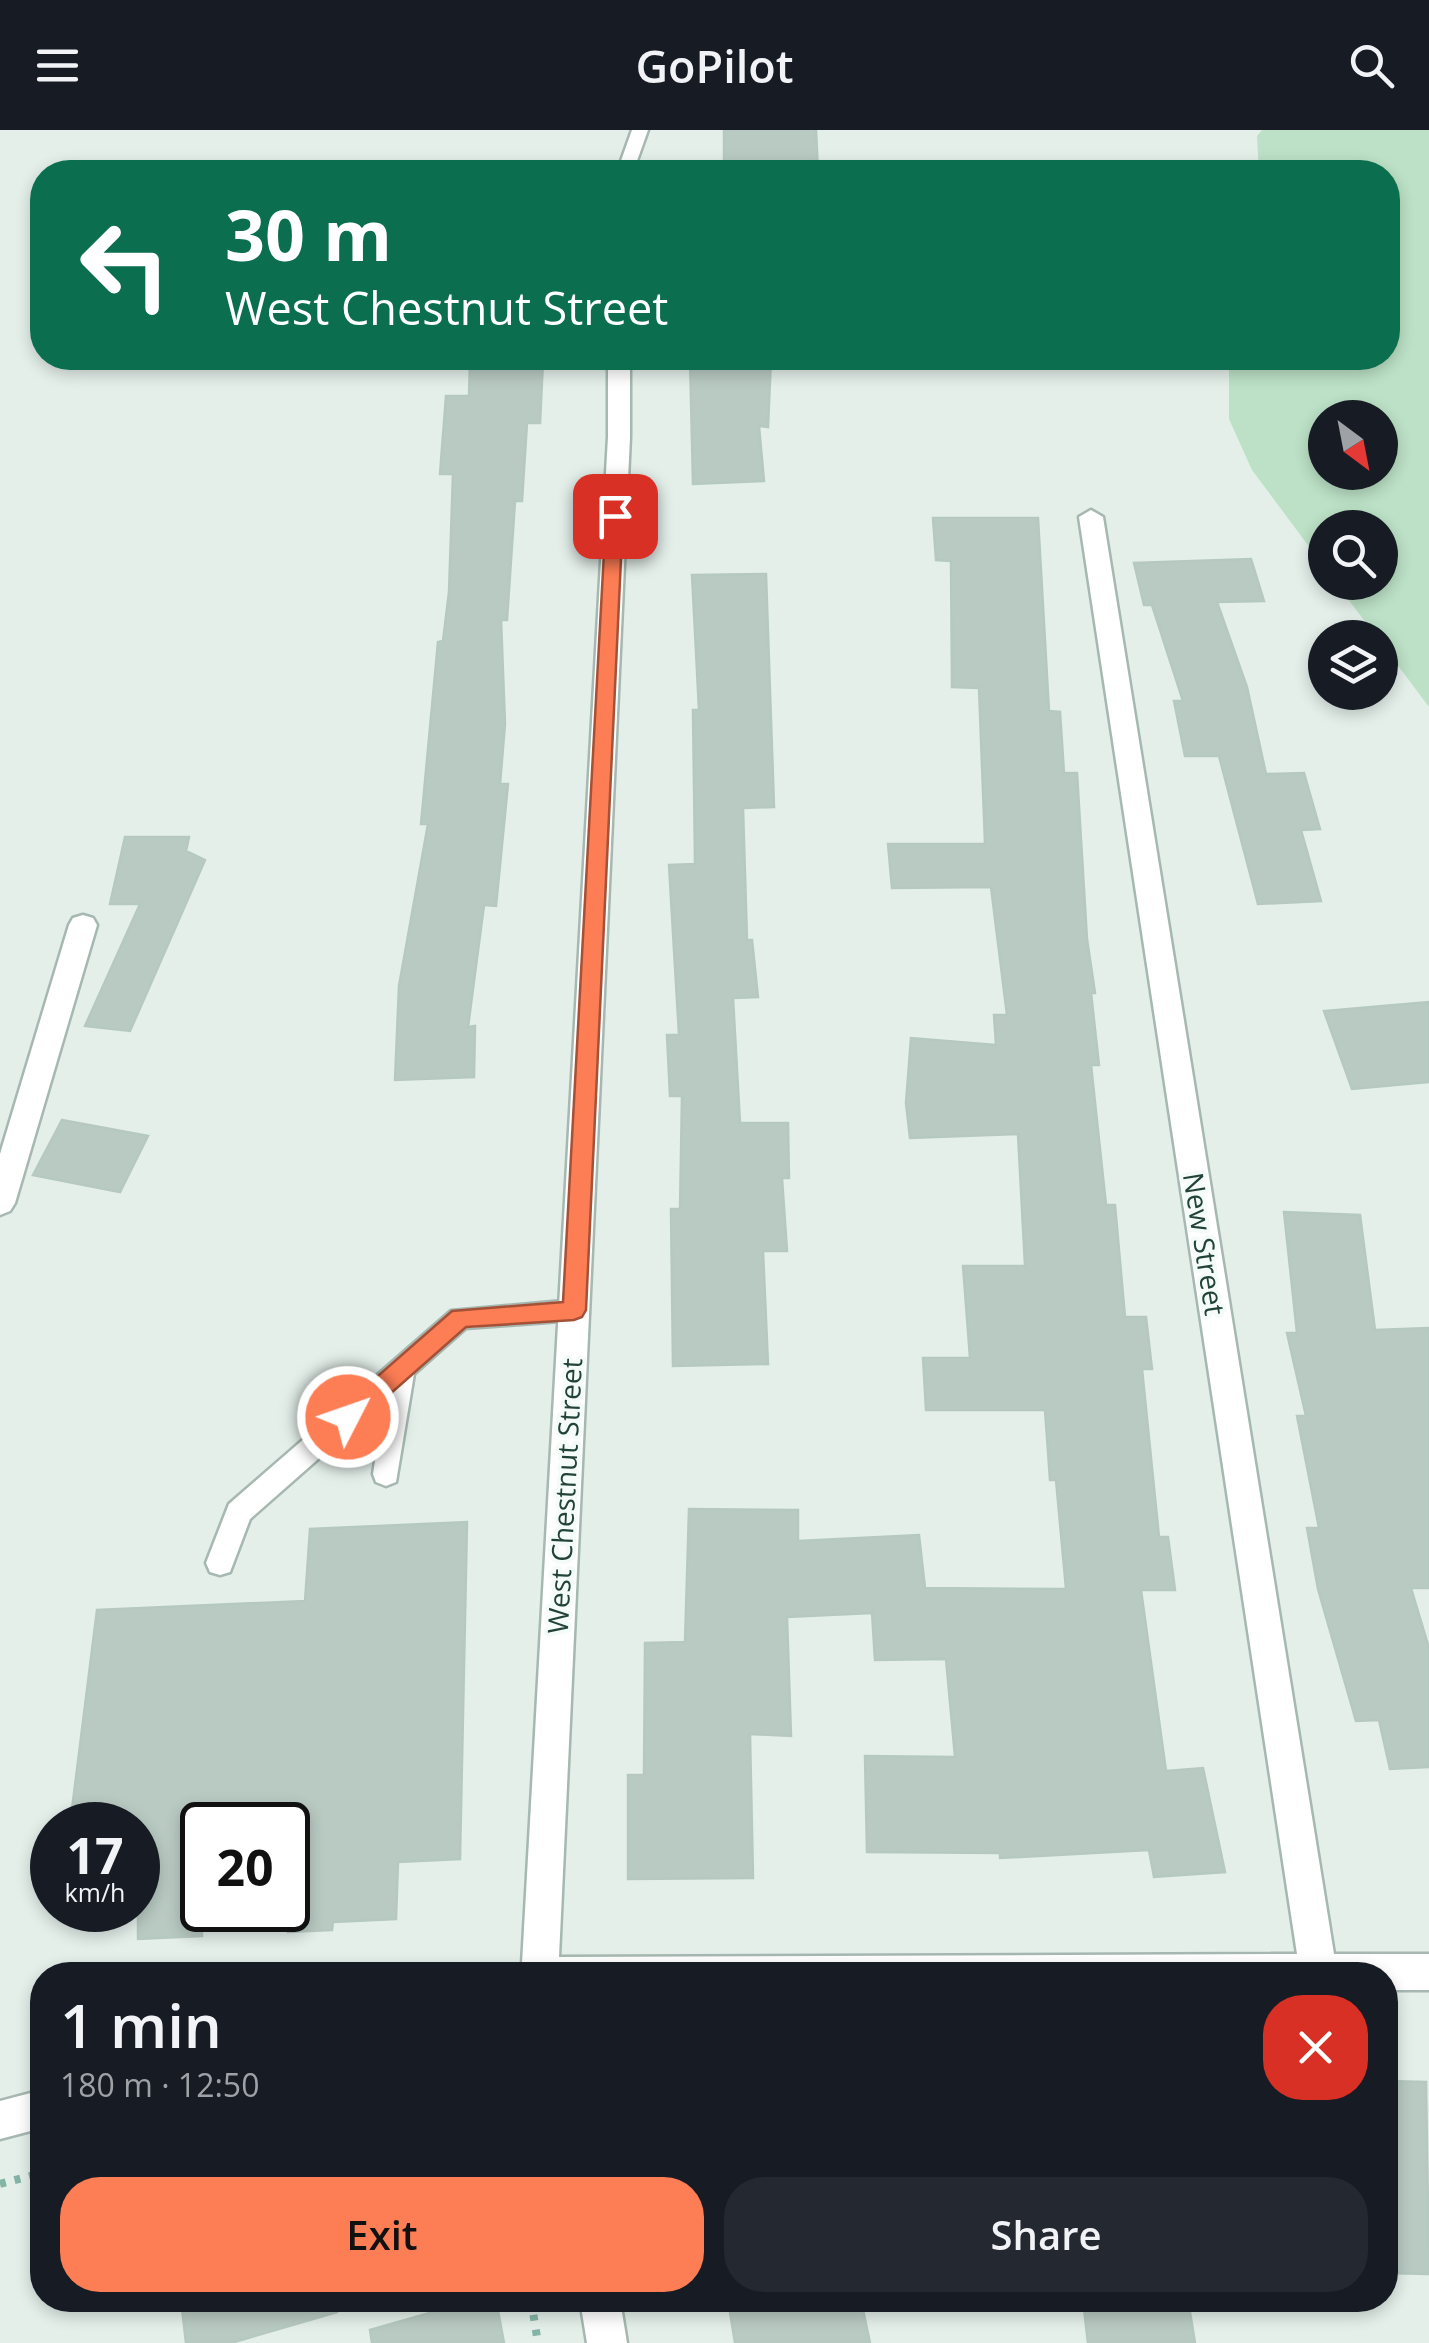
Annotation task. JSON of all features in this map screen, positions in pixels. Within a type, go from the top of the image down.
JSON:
[{"type":"street","name":"West Chestnut Street","points":[[539,1962],[620,370]]},
{"type":"street","name":"New Street","points":[[1091,516],[1316,1962]]},
{"type":"street","points":[[0,1203],[84,925]]},
{"type":"street","points":[[1398,1972],[1429,1972]]},
{"type":"street","points":[[0,2120],[30,2112]]},
{"type":"street","points":[[602,2312],[608,2343]]},
{"type":"lane","points":[[629,160],[640,130]]},
{"type":"lane","points":[[220,1563],[239,1512],[460,1318],[574,1310]]},
{"type":"lane","points":[[386,1474],[402,1369]]},
{"type":"path","points":[[0,2184],[30,2176]]},
{"type":"path","points":[[533,2312],[538,2343]]},
{"type":"green space","points":[[1262,130],[1429,130],[1429,707],[1398,666],[1398,620],[1364,620],[1349,600],[1398,600],[1398,510],[1308,510],[1308,545],[1252,470],[1229,419],[1229,370],[1400,370],[1400,160],[1258,160],[1257,136]]},
{"type":"building","points":[[724,130],[816,130],[817,160],[724,160]]},
{"type":"building","points":[[470,370],[543,370],[540,423],[527,423],[522,501],[515,501],[507,620],[501,620],[505,724],[500,784],[508,784],[496,906],[484,905],[468,1027],[475,1026],[474,1077],[395,1080],[399,986],[428,824],[421,824],[438,642],[443,641],[449,592],[453,474],[440,474],[446,396],[469,396]]},
{"type":"building","points":[[690,370],[770,370],[768,427],[759,426],[764,481],[693,484]]},
{"type":"building","points":[[933,518],[1038,518],[1049,711],[1060,712],[1064,773],[1077,773],[1099,1065],[1091,1065],[1106,1205],[1115,1205],[1125,1317],[1146,1317],[1152,1369],[1142,1369],[1159,1537],[1168,1537],[1175,1590],[1141,1590],[1166,1771],[1203,1768],[1225,1872],[1154,1877],[1149,1850],[1000,1858],[1000,1853],[867,1852],[865,1756],[955,1757],[946,1659],[875,1660],[872,1613],[787,1617],[791,1736],[750,1734],[753,1878],[628,1879],[628,1775],[644,1775],[645,1643],[685,1642],[689,1509],[798,1510],[798,1541],[919,1535],[925,1588],[1066,1589],[1056,1480],[1050,1480],[1045,1410],[926,1410],[923,1358],[970,1358],[963,1266],[1025,1266],[1018,1134],[910,1138],[906,1103],[911,1038],[996,1045],[994,1015],[1007,1015],[991,887],[892,888],[888,844],[985,844],[979,688],[952,687],[951,561],[936,560]]},
{"type":"building","points":[[1251,559],[1264,601],[1217,602],[1247,687],[1266,774],[1304,773],[1320,829],[1301,830],[1321,901],[1258,904],[1219,756],[1185,756],[1174,701],[1183,701],[1152,605],[1144,605],[1134,563]]},
{"type":"building","points":[[766,574],[774,807],[743,808],[747,940],[752,940],[758,997],[733,998],[740,1123],[788,1123],[789,1178],[782,1178],[787,1251],[763,1251],[768,1364],[673,1366],[671,1209],[680,1209],[682,1096],[670,1096],[667,1035],[679,1035],[669,865],[695,864],[693,710],[699,710],[692,575]]},
{"type":"building","points":[[125,837],[189,837],[186,851],[205,860],[130,1031],[85,1026],[140,904],[110,904]]},
{"type":"building","points":[[1429,1002],[1429,1082],[1352,1089],[1324,1011]]},
{"type":"building","points":[[62,1120],[148,1136],[120,1192],[33,1175]]},
{"type":"building","points":[[1284,1212],[1360,1215],[1375,1330],[1429,1328],[1429,1588],[1411,1588],[1429,1648],[1429,1767],[1390,1769],[1379,1720],[1356,1721],[1318,1589],[1307,1528],[1319,1528],[1297,1416],[1306,1416],[1287,1333],[1297,1333]]},
{"type":"building","points":[[467,1522],[460,1859],[398,1862],[396,1919],[333,1922],[332,1930],[310,1931],[310,1802],[180,1802],[180,1932],[202,1932],[202,1936],[138,1939],[138,1932],[160,1932],[160,1802],[73,1802],[97,1610],[305,1601],[310,1529]]},
{"type":"building","points":[[1398,2081],[1426,2082],[1429,2274],[1398,2273]]},
{"type":"building","points":[[182,2312],[337,2312],[231,2343],[186,2343]]},
{"type":"building","points":[[433,2312],[498,2312],[504,2343],[372,2343],[370,2330]]},
{"type":"building","points":[[730,2312],[864,2312],[870,2343],[735,2343]]},
{"type":"building","points":[[1084,2312],[1190,2312],[1195,2343],[1088,2343]]},
{"type":"route","points":[[348,1417],[460,1318],[574,1310],[615,516]]}]
